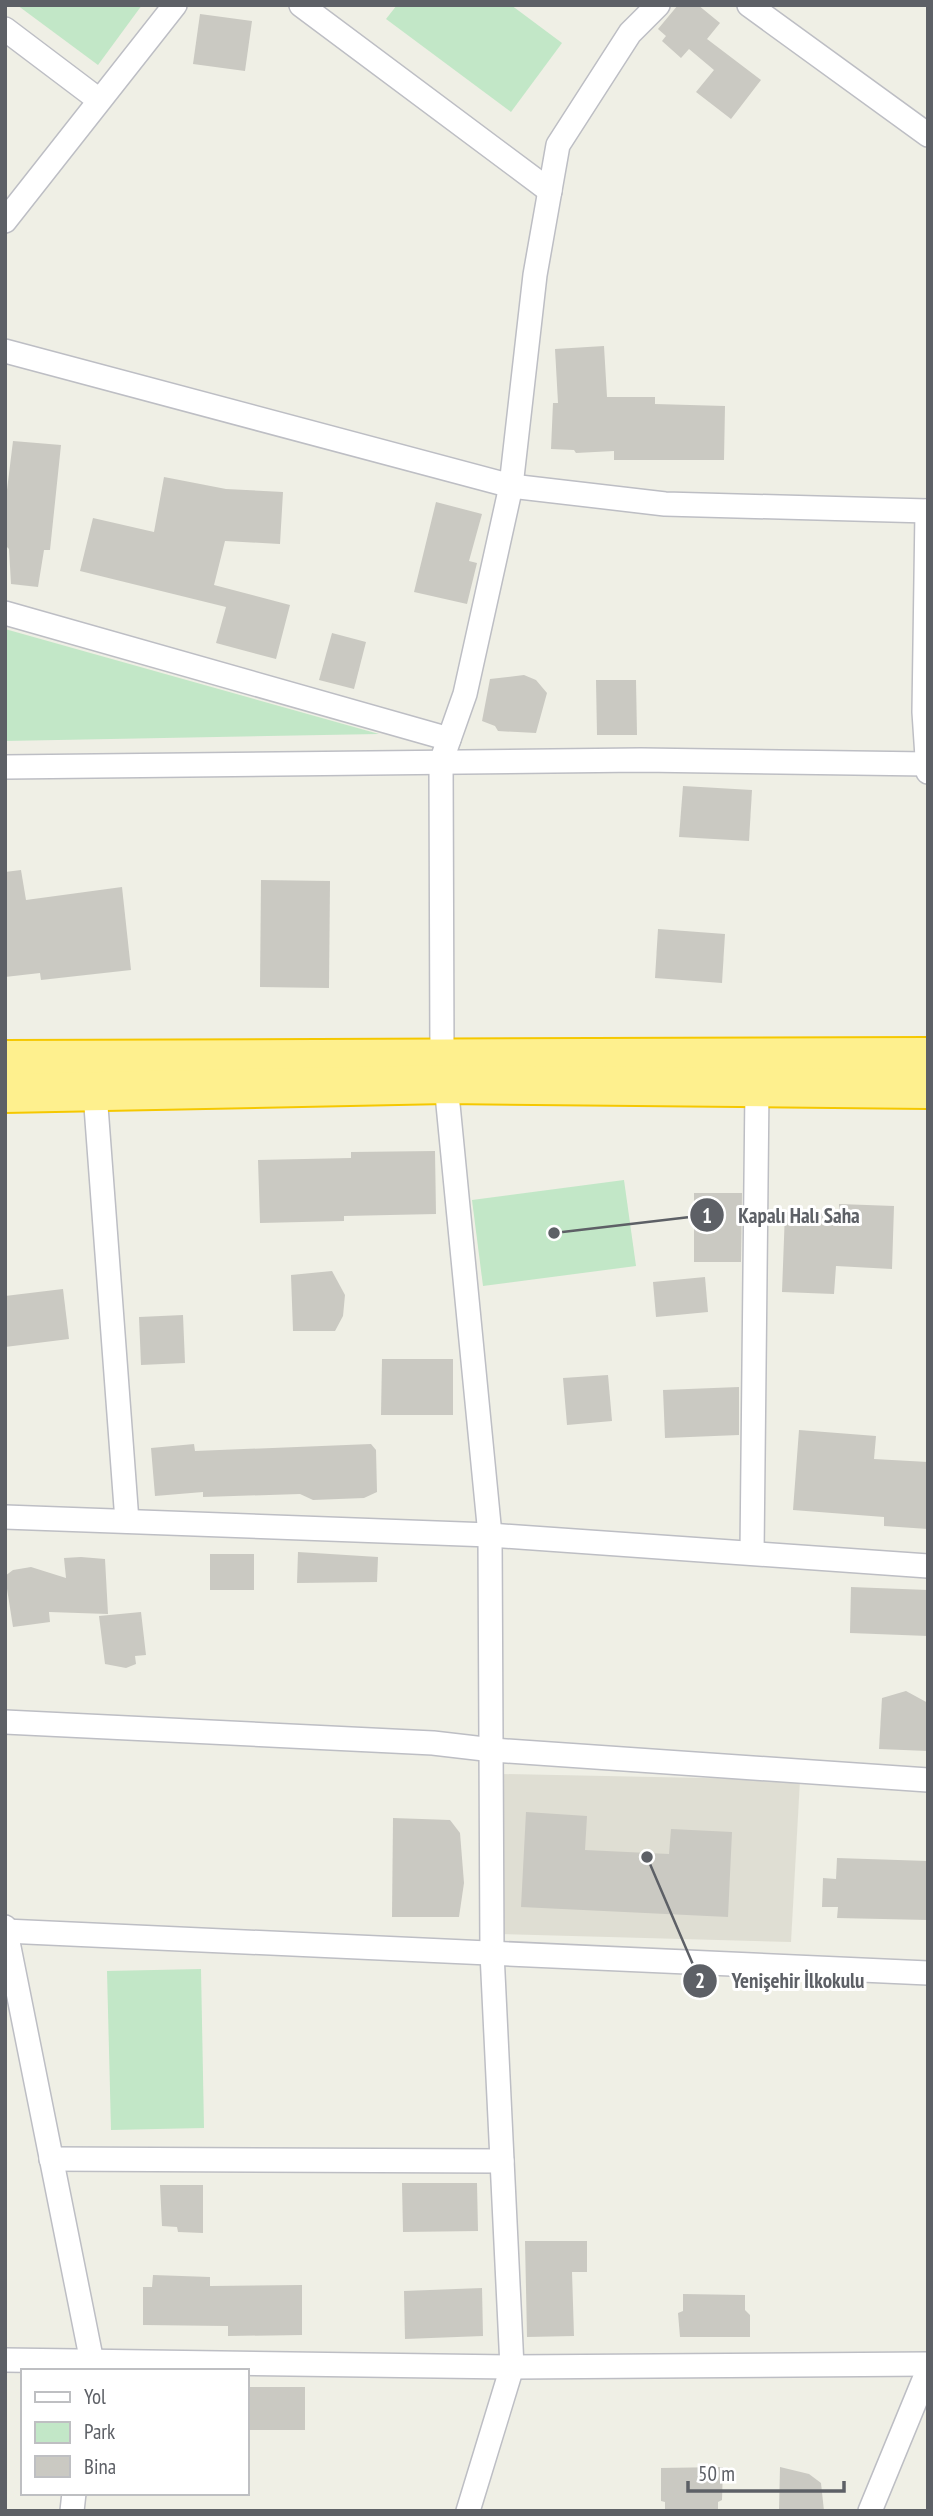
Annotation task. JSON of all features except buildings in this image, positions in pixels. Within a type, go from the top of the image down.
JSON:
[{"type":"highway","points":[[5,1093],[95,1093],[444,1071],[928,1057]]},
{"type":"highway","points":[[5,1060],[444,1071],[757,1088],[928,1089]]},
{"type":"street","points":[[5,221],[175,5]]},
{"type":"street","points":[[301,5],[550,191]]},
{"type":"street","points":[[468,2511],[512,2367],[492,1953],[491,1535],[444,1071],[441,762],[465,694],[511,486],[535,275],[558,145],[630,33],[658,5]]},
{"type":"street","points":[[749,5],[928,135]]},
{"type":"street","points":[[5,29],[99,100]]},
{"type":"street","points":[[5,351],[511,486],[665,504],[927,511],[924,712],[928,772]]},
{"type":"street","points":[[5,613],[449,739]]},
{"type":"street","points":[[5,768],[641,760],[928,764]]},
{"type":"street","points":[[752,1553],[757,1088]]},
{"type":"street","points":[[95,1093],[127,1521]]},
{"type":"street","points":[[5,1517],[491,1535],[928,1566]]},
{"type":"street","points":[[5,1721],[433,1743],[493,1750],[928,1780]]},
{"type":"street","points":[[92,2367],[5,1929],[928,1973]]},
{"type":"street","points":[[51,2159],[502,2161]]},
{"type":"street","points":[[5,2360],[92,2367],[928,2364]]},
{"type":"street","points":[[870,2511],[928,2370]]},
{"type":"shaded area","points":[[502,1774],[800,1780],[791,1942],[497,1934]]},
{"type":"green space","points":[[17,5],[142,5],[98,65]]},
{"type":"green space","points":[[397,5],[511,5],[562,43],[511,112],[386,19]]},
{"type":"green space","points":[[5,629],[379,734],[5,741]]},
{"type":"green space","points":[[624,1180],[636,1266],[483,1286],[472,1200]]},
{"type":"green space","points":[[201,1969],[204,2128],[111,2130],[107,1971]]},
{"type":"place","name":"Kapalı Halı Saha","points":[[554,1233]]},
{"type":"place","name":"Yenişehir İlkokulu","points":[[647,1857]]}]
